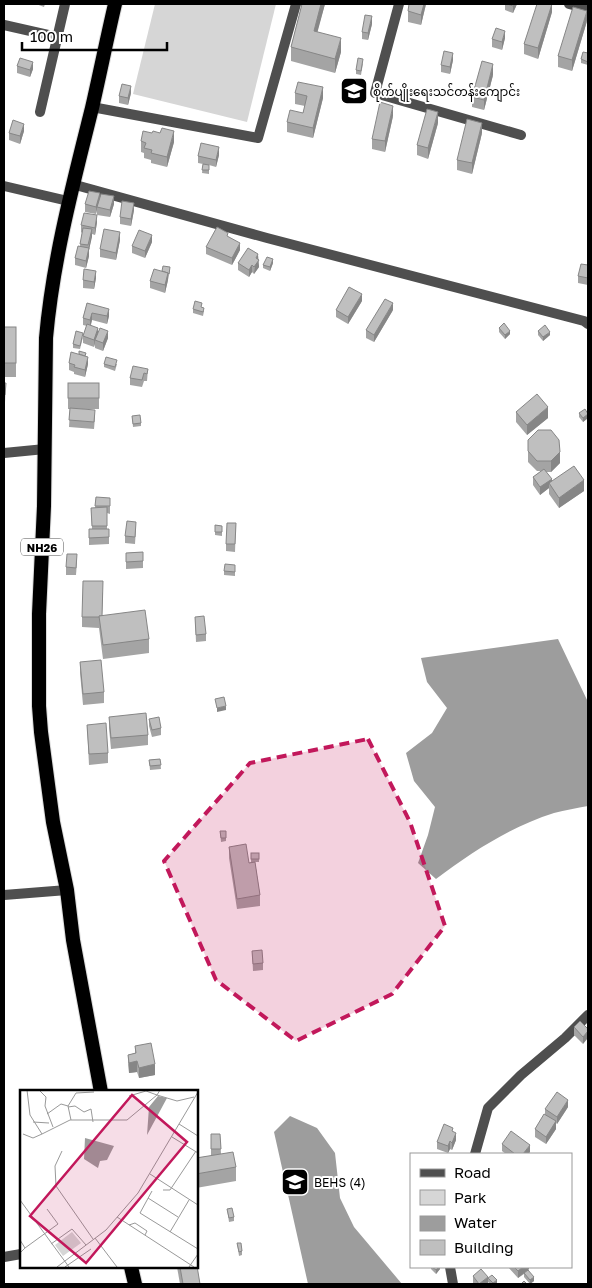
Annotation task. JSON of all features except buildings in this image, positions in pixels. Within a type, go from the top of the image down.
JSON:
[{"type":"highway","name":"NH26","points":[[101,1090],[73,940],[67,890],[53,822],[44,759],[40,706],[40,614],[48,311],[68,201],[92,107],[115,4]]},
{"type":"highway","points":[[131,1268],[135,1284]]},
{"type":"street","points":[[40,112],[65,4]]},
{"type":"street","points":[[92,107],[258,138],[296,4]]},
{"type":"street","points":[[399,4],[376,93],[521,135]]},
{"type":"street","points":[[569,4],[588,9]]},
{"type":"street","points":[[4,25],[58,37]]},
{"type":"street","points":[[72,184],[305,249],[584,321],[588,324]]},
{"type":"street","points":[[4,186],[68,201]]},
{"type":"street","points":[[4,453],[45,449]]},
{"type":"street","points":[[4,895],[67,890]]},
{"type":"street","points":[[475,1153],[488,1108],[521,1075],[565,1038],[588,1014]]},
{"type":"street","points":[[4,1257],[20,1254]]},
{"type":"street","points":[[450,1268],[453,1284]]},
{"type":"highlighted area","points":[[368,739],[410,822],[445,926],[392,994],[296,1041],[216,980],[164,861],[250,763]]},
{"type":"green space","points":[[155,4],[276,4],[247,122],[133,94]]},
{"type":"water","points":[[558,639],[588,702],[588,806],[554,813],[522,825],[463,859],[436,879],[418,863],[435,807],[414,781],[406,753],[432,733],[447,708],[427,682],[421,658]]},
{"type":"water","points":[[290,1116],[317,1128],[335,1153],[340,1198],[354,1227],[402,1284],[308,1284],[274,1132]]},
{"type":"place","name":"စိုက်ပျိုးရေးသင်တန်းကျောင်း","points":[[354,91]]},
{"type":"place","name":"BEHS (4)","points":[[295,1182]]}]
